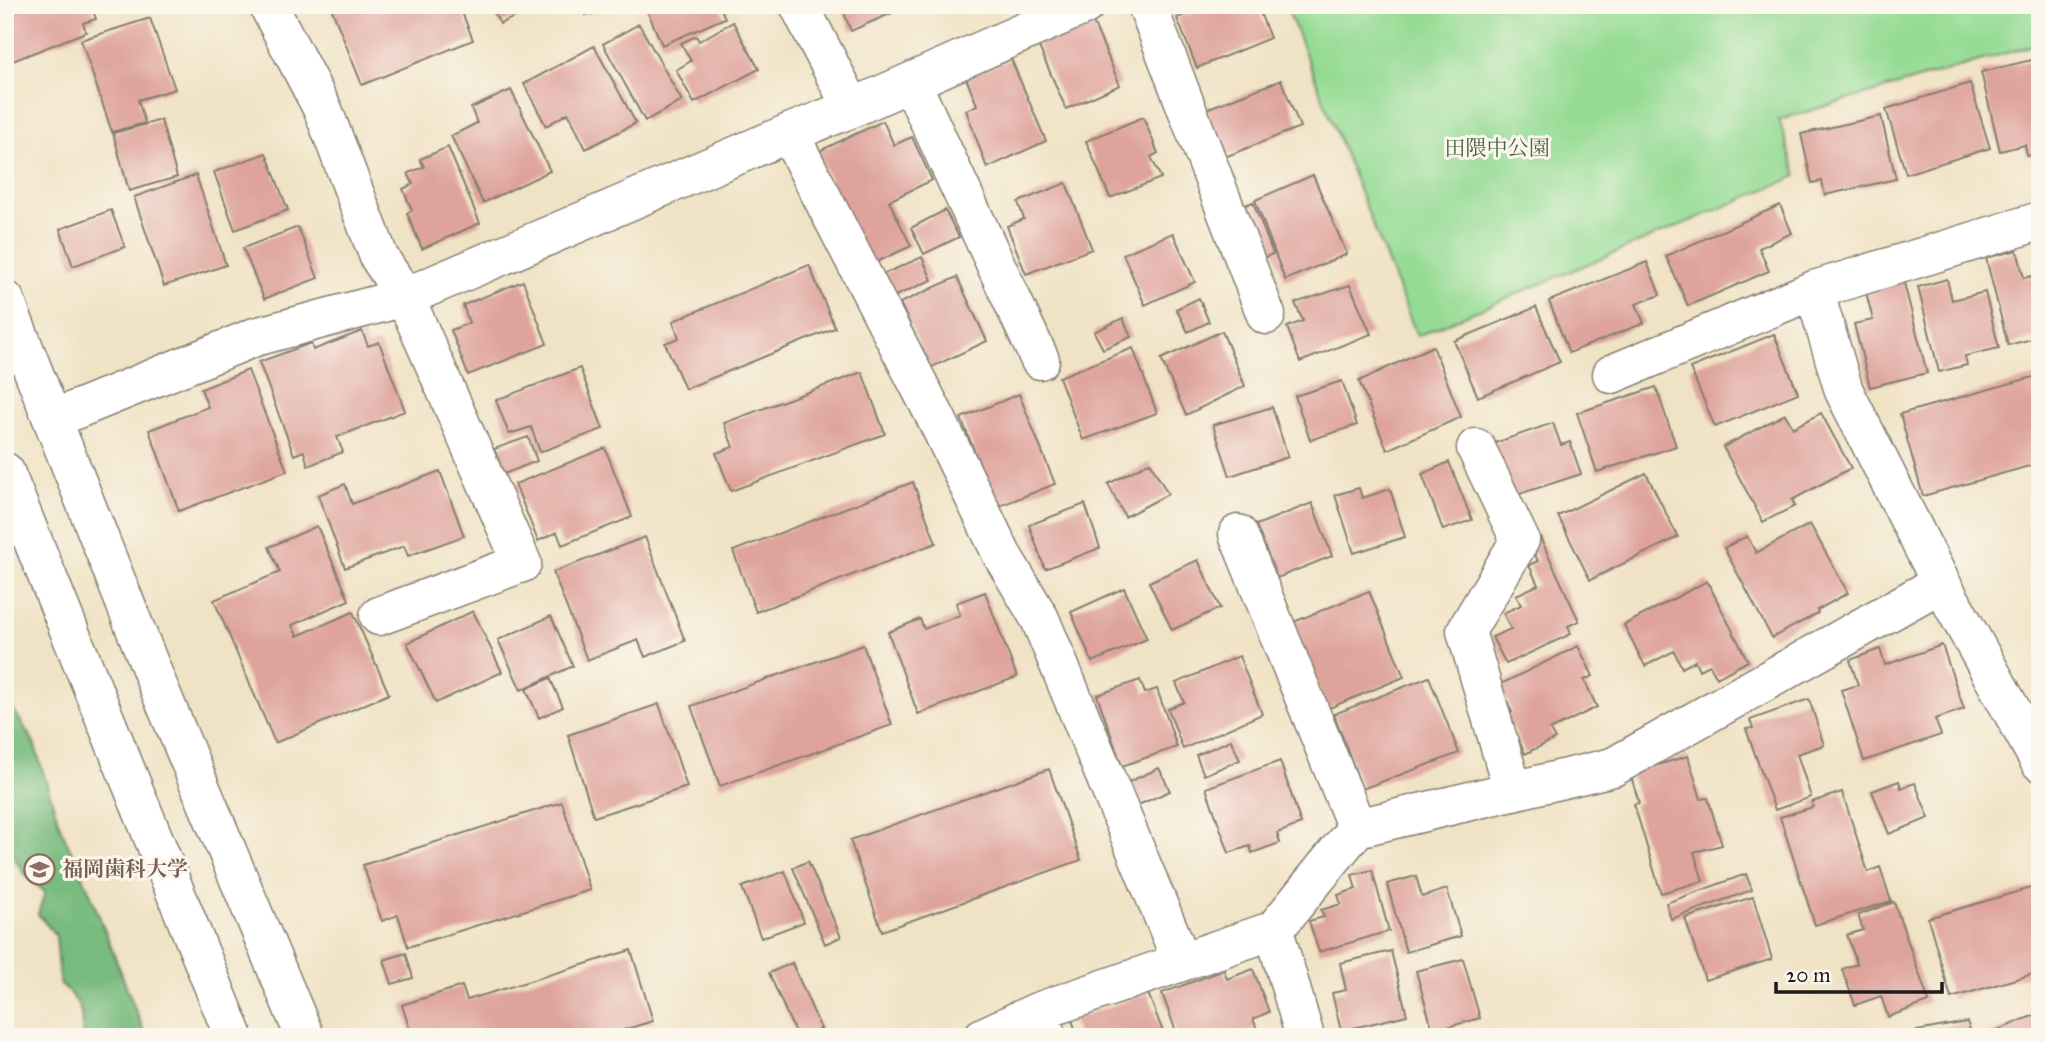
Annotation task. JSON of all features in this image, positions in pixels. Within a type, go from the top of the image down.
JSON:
[{"type":"street","points":[[268,5],[323,110],[379,257],[405,297],[522,563],[379,616]]},
{"type":"street","points":[[799,5],[852,108]]},
{"type":"street","points":[[53,419],[255,337],[405,297],[852,108],[1085,5]]},
{"type":"street","points":[[1147,5],[1266,315]]},
{"type":"street","points":[[911,82],[1040,360]]},
{"type":"street","points":[[789,133],[937,420],[1002,555],[1040,619],[1182,962]]},
{"type":"street","points":[[1612,374],[1814,290],[2040,221]]},
{"type":"street","points":[[1814,290],[1844,391],[1941,583],[2040,762]]},
{"type":"street","points":[[5,300],[156,681],[305,1037]]},
{"type":"street","points":[[1476,448],[1520,540],[1466,631],[1513,791]]},
{"type":"street","points":[[5,472],[234,1037]]},
{"type":"street","points":[[1238,534],[1357,828]]},
{"type":"street","points":[[983,1037],[1042,1025],[1182,962],[1274,930],[1357,828],[1613,767],[1941,583]]},
{"type":"street","points":[[1274,930],[1305,1037]]},
{"type":"green space","name":"田隈中公園","points":[[1286,5],[2040,5],[2040,43],[1779,120],[1797,176],[1417,336]]},
{"type":"green space","name":"福岡歯科大学","points":[[5,685],[12,707],[34,743],[61,829],[88,888],[146,1037],[85,1037],[82,1034],[82,1017],[78,1005],[60,984],[56,936],[38,914],[45,892],[24,874],[12,854],[5,828]]},
{"type":"building","points":[[5,5],[91,5],[96,19],[83,23],[86,32],[5,64]]},
{"type":"building","points":[[330,5],[459,5],[473,40],[362,85]]},
{"type":"building","points":[[490,5],[539,5],[500,24]]},
{"type":"building","points":[[580,5],[605,5],[586,15]]},
{"type":"building","points":[[652,5],[719,5],[725,18],[662,45],[646,8]]},
{"type":"building","points":[[841,5],[910,5],[851,31]]},
{"type":"building","points":[[1209,5],[1257,5],[1270,38],[1197,68],[1177,18]]},
{"type":"building","points":[[1091,17],[1120,85],[1066,109],[1036,40]]},
{"type":"building","points":[[150,18],[175,89],[138,100],[145,123],[112,132],[81,40]]},
{"type":"building","points":[[733,22],[759,69],[694,103],[676,70],[691,61],[681,43],[696,36],[699,41]]},
{"type":"building","points":[[639,24],[682,101],[645,121],[603,44]]},
{"type":"building","points":[[594,46],[636,123],[586,149],[568,113],[546,126],[524,84]]},
{"type":"building","points":[[2040,58],[2040,153],[2027,156],[2025,145],[2000,151],[1981,72]]},
{"type":"building","points":[[1011,59],[1046,141],[987,168],[966,110],[977,105],[966,78]]},
{"type":"building","points":[[1281,80],[1300,127],[1225,157],[1206,109]]},
{"type":"building","points":[[1970,83],[1990,148],[1906,174],[1886,109]]},
{"type":"building","points":[[511,90],[550,171],[483,203],[451,136],[477,123],[471,108]]},
{"type":"building","points":[[1881,116],[1896,179],[1825,195],[1822,181],[1812,183],[1801,134]]},
{"type":"building","points":[[1143,117],[1158,153],[1151,157],[1161,178],[1110,198],[1086,141]]},
{"type":"building","points":[[161,120],[177,177],[129,191],[113,133]]},
{"type":"building","points":[[883,121],[894,145],[912,137],[932,180],[889,201],[911,246],[870,265],[817,152]]},
{"type":"building","points":[[448,147],[480,223],[422,249],[407,213],[412,210],[403,189],[413,184],[408,173],[424,167],[420,159]]},
{"type":"building","points":[[266,153],[288,210],[235,230],[214,172]]},
{"type":"building","points":[[196,175],[226,265],[164,286],[134,197]]},
{"type":"building","points":[[1313,175],[1347,254],[1285,280],[1255,200]]},
{"type":"building","points":[[1066,183],[1092,249],[1026,274],[1007,226],[1024,219],[1018,202]]},
{"type":"building","points":[[1253,202],[1273,254],[1260,259],[1240,207]]},
{"type":"building","points":[[1780,205],[1792,233],[1759,248],[1769,271],[1688,306],[1666,256]]},
{"type":"building","points":[[111,210],[125,247],[73,266],[60,229]]},
{"type":"building","points":[[945,210],[959,237],[924,254],[911,228]]},
{"type":"building","points":[[298,227],[318,278],[264,299],[243,248]]},
{"type":"building","points":[[1173,233],[1195,282],[1145,305],[1123,254]]},
{"type":"building","points":[[2017,250],[2024,278],[2040,274],[2040,337],[2008,345],[1986,258]]},
{"type":"building","points":[[922,257],[932,280],[888,299],[879,276]]},
{"type":"building","points":[[1647,262],[1660,295],[1636,304],[1644,323],[1569,353],[1549,301]]},
{"type":"building","points":[[809,265],[835,328],[685,389],[665,343],[679,338],[673,321]]},
{"type":"building","points":[[957,277],[987,341],[930,368],[900,303]]},
{"type":"building","points":[[1903,279],[1927,373],[1870,387],[1854,324],[1873,320],[1865,288]]},
{"type":"building","points":[[1947,279],[1952,300],[1985,292],[1999,348],[1965,356],[1967,365],[1939,372],[1918,287]]},
{"type":"building","points":[[523,281],[547,344],[468,375],[451,330],[469,323],[463,305]]},
{"type":"building","points":[[1350,285],[1371,334],[1300,362],[1287,327],[1303,321],[1295,303]]},
{"type":"building","points":[[1199,298],[1209,322],[1188,332],[1176,309]]},
{"type":"building","points":[[1536,307],[1560,362],[1478,397],[1454,341]]},
{"type":"building","points":[[1123,318],[1131,337],[1103,349],[1094,332]]},
{"type":"building","points":[[362,331],[368,346],[379,342],[405,411],[337,437],[343,452],[308,466],[304,451],[294,455],[259,362],[311,343],[313,350]]},
{"type":"building","points":[[1222,331],[1245,386],[1186,415],[1161,359]]},
{"type":"building","points":[[1774,334],[1798,393],[1715,427],[1690,368]]},
{"type":"building","points":[[1433,346],[1461,417],[1387,450],[1359,381]]},
{"type":"building","points":[[1133,348],[1157,413],[1083,440],[1059,377]]},
{"type":"building","points":[[580,368],[603,429],[540,452],[531,427],[509,434],[496,400]]},
{"type":"building","points":[[248,370],[287,471],[179,511],[149,430],[208,407],[201,389]]},
{"type":"building","points":[[862,372],[885,434],[731,491],[716,453],[733,447],[724,423]]},
{"type":"building","points":[[2040,375],[2040,463],[1923,496],[1900,414]]},
{"type":"building","points":[[1342,381],[1357,425],[1310,440],[1295,396]]},
{"type":"building","points":[[1656,387],[1676,446],[1597,472],[1577,413]]},
{"type":"building","points":[[1019,394],[1055,484],[997,507],[961,418]]},
{"type":"building","points":[[1272,407],[1288,457],[1230,476],[1213,425]]},
{"type":"building","points":[[1821,413],[1851,468],[1792,500],[1795,506],[1763,522],[1723,447],[1785,414],[1793,428]]},
{"type":"building","points":[[1553,423],[1561,445],[1570,442],[1581,474],[1510,497],[1492,444]]},
{"type":"building","points":[[528,437],[537,461],[504,474],[494,449]]},
{"type":"building","points":[[605,448],[632,517],[562,545],[557,532],[538,541],[515,484]]},
{"type":"building","points":[[1150,462],[1168,494],[1125,517],[1108,484]]},
{"type":"building","points":[[1449,462],[1472,520],[1443,530],[1422,474]]},
{"type":"building","points":[[440,471],[464,536],[408,556],[404,546],[345,568],[318,495],[345,484],[352,504]]},
{"type":"building","points":[[1646,473],[1678,537],[1590,580],[1558,516]]},
{"type":"building","points":[[913,482],[936,543],[756,612],[733,551]]},
{"type":"building","points":[[1359,488],[1362,498],[1390,489],[1405,537],[1354,553],[1335,495]]},
{"type":"building","points":[[1312,503],[1332,556],[1277,578],[1256,525]]},
{"type":"building","points":[[1085,504],[1100,548],[1045,569],[1029,525]]},
{"type":"building","points":[[1810,524],[1848,593],[1772,638],[1724,548],[1747,536],[1756,553]]},
{"type":"building","points":[[317,526],[349,600],[292,625],[297,636],[353,612],[389,694],[275,743],[214,600],[280,572],[269,547]]},
{"type":"building","points":[[1538,533],[1579,621],[1568,626],[1571,634],[1506,664],[1492,637],[1511,629],[1503,613],[1521,605],[1516,595],[1538,585],[1529,565],[1538,561],[1528,539]]},
{"type":"building","points":[[645,537],[685,641],[645,657],[638,640],[587,660],[553,572]]},
{"type":"building","points":[[1198,560],[1220,608],[1172,630],[1149,582]]},
{"type":"building","points":[[1707,581],[1748,661],[1717,678],[1710,665],[1699,670],[1695,661],[1682,668],[1674,651],[1645,666],[1624,625]]},
{"type":"building","points":[[1124,588],[1147,639],[1092,662],[1071,612]]},
{"type":"building","points":[[1369,591],[1404,677],[1327,709],[1291,623]]},
{"type":"building","points":[[985,592],[1017,677],[918,714],[888,632],[920,619],[924,629],[960,615],[956,603]]},
{"type":"building","points":[[473,611],[502,672],[436,703],[407,643]]},
{"type":"building","points":[[551,616],[573,666],[521,690],[498,640]]},
{"type":"building","points":[[863,645],[892,725],[720,786],[691,706]]},
{"type":"building","points":[[1942,645],[1964,709],[1935,719],[1941,735],[1864,761],[1841,690],[1858,685],[1850,660],[1880,649],[1885,665]]},
{"type":"building","points":[[1578,646],[1593,676],[1584,680],[1597,707],[1550,730],[1555,739],[1525,754],[1507,715],[1512,712],[1499,685]]},
{"type":"building","points":[[1239,656],[1262,714],[1183,749],[1168,709],[1184,702],[1176,683]]},
{"type":"building","points":[[1429,677],[1459,753],[1362,789],[1334,714]]},
{"type":"building","points":[[550,678],[563,707],[539,718],[526,689]]},
{"type":"building","points":[[1140,680],[1145,693],[1157,689],[1177,747],[1122,766],[1097,695]]},
{"type":"building","points":[[1809,699],[1824,745],[1797,754],[1811,797],[1775,810],[1746,729],[1753,728],[1750,720]]},
{"type":"building","points":[[659,704],[687,787],[594,817],[568,735]]},
{"type":"building","points":[[1231,740],[1240,760],[1204,775],[1196,755]]},
{"type":"building","points":[[1688,756],[1701,799],[1708,798],[1722,845],[1694,852],[1703,881],[1661,893],[1634,804],[1639,803],[1630,773]]},
{"type":"building","points":[[1280,761],[1301,824],[1277,833],[1280,843],[1252,853],[1250,846],[1229,853],[1206,788]]},
{"type":"building","points":[[1159,768],[1170,791],[1134,807],[1124,784]]},
{"type":"building","points":[[1049,769],[1081,860],[882,931],[850,840]]},
{"type":"building","points":[[1899,781],[1901,788],[1915,783],[1929,818],[1889,834],[1872,791]]},
{"type":"building","points":[[1842,792],[1868,872],[1880,867],[1891,901],[1815,925],[1780,817],[1813,807],[1812,802]]},
{"type":"building","points":[[562,802],[590,890],[408,947],[398,915],[382,921],[363,865]]},
{"type":"building","points":[[808,861],[841,937],[825,944],[793,868]]},
{"type":"building","points":[[1372,870],[1389,931],[1319,952],[1309,921],[1324,917],[1321,910],[1341,904],[1338,895],[1356,889],[1352,875]]},
{"type":"building","points":[[785,871],[804,922],[761,938],[742,887]]},
{"type":"building","points":[[1746,874],[1752,890],[1671,919],[1666,903]]},
{"type":"building","points":[[1416,876],[1422,897],[1447,889],[1461,936],[1406,952],[1387,884]]},
{"type":"building","points":[[2040,885],[2040,972],[1951,998],[1928,918]]},
{"type":"building","points":[[1753,897],[1772,959],[1705,980],[1685,918]]},
{"type":"building","points":[[1894,902],[1929,1002],[1888,1017],[1881,996],[1855,1005],[1842,969],[1857,964],[1847,935],[1863,930],[1858,915]]},
{"type":"building","points":[[631,950],[653,1021],[600,1037],[412,1037],[402,1005],[462,986],[467,1000]]},
{"type":"building","points":[[1391,951],[1407,1015],[1341,1031],[1332,993],[1346,990],[1340,963]]},
{"type":"building","points":[[406,953],[413,978],[392,984],[384,960]]},
{"type":"building","points":[[1463,959],[1480,1018],[1433,1031],[1416,971]]},
{"type":"building","points":[[792,963],[821,1029],[804,1037],[797,1037],[769,973]]},
{"type":"building","points":[[1253,969],[1269,1012],[1253,1019],[1257,1029],[1242,1034],[1243,1037],[1178,1037],[1162,993],[1224,970],[1227,979]]},
{"type":"building","points":[[1148,993],[1165,1037],[1078,1037],[1072,1020]]},
{"type":"building","points":[[2040,1013],[2040,1037],[1980,1037]]},
{"type":"building","points":[[1967,1022],[1973,1037],[1919,1037],[1917,1031]]},
{"type":"place","name":"福岡歯科大学","points":[[39,869]]}]
